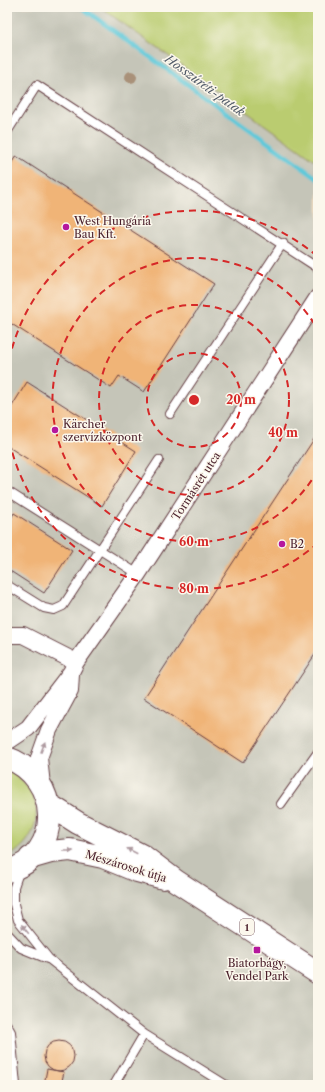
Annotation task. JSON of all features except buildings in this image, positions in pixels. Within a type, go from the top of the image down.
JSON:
[{"type":"main road","name":"Mészárosok útja","points":[[7,758],[25,767],[45,794],[78,823],[143,856],[176,881],[318,973]]},
{"type":"main road","points":[[19,865],[40,847],[46,833],[49,819],[45,794]]},
{"type":"main road","name":"Mészárosok útja","points":[[19,865],[51,852],[76,851],[103,857],[138,871],[176,881]]},
{"type":"street","name":"Tormásrét utca","points":[[7,742],[28,728],[138,574],[318,297]]},
{"type":"street","points":[[7,635],[23,635],[73,667],[70,691],[49,730],[39,758],[45,794]]},
{"type":"lane","points":[[7,132],[37,85],[283,243],[318,268]]},
{"type":"lane","points":[[170,414],[283,243]]},
{"type":"lane","points":[[7,585],[44,608],[54,610],[63,606],[159,460]]},
{"type":"lane","points":[[8,494],[101,549],[138,574]]},
{"type":"lane","points":[[281,804],[318,752]]},
{"type":"lane","points":[[19,865],[14,886],[14,904],[18,920],[49,959],[144,1034],[226,1085]]},
{"type":"lane","points":[[7,933],[21,948],[49,959]]},
{"type":"lane","points":[[7,1025],[10,1032],[16,1085]]},
{"type":"lane","points":[[114,1085],[144,1034]]},
{"type":"shaded area","points":[[7,7],[100,7],[318,163],[318,1085],[7,1085]]},
{"type":"green space","points":[[100,7],[318,7],[318,163]]},
{"type":"green space","points":[[7,771],[20,779],[29,790],[35,802],[36,814],[34,826],[29,838],[20,849],[7,857]]},
{"type":"waterway","name":"Hosszúréti-patak","points":[[81,7],[318,179]]},
{"type":"place","name":"West Hungária Bau Kft.","points":[[66,227]]},
{"type":"place","name":"Kärcher szervízközpont","points":[[55,430]]},
{"type":"place","name":"B2","points":[[282,544]]},
{"type":"place","name":"Biatorbágy, Vendel Park","points":[[257,950]]}]
